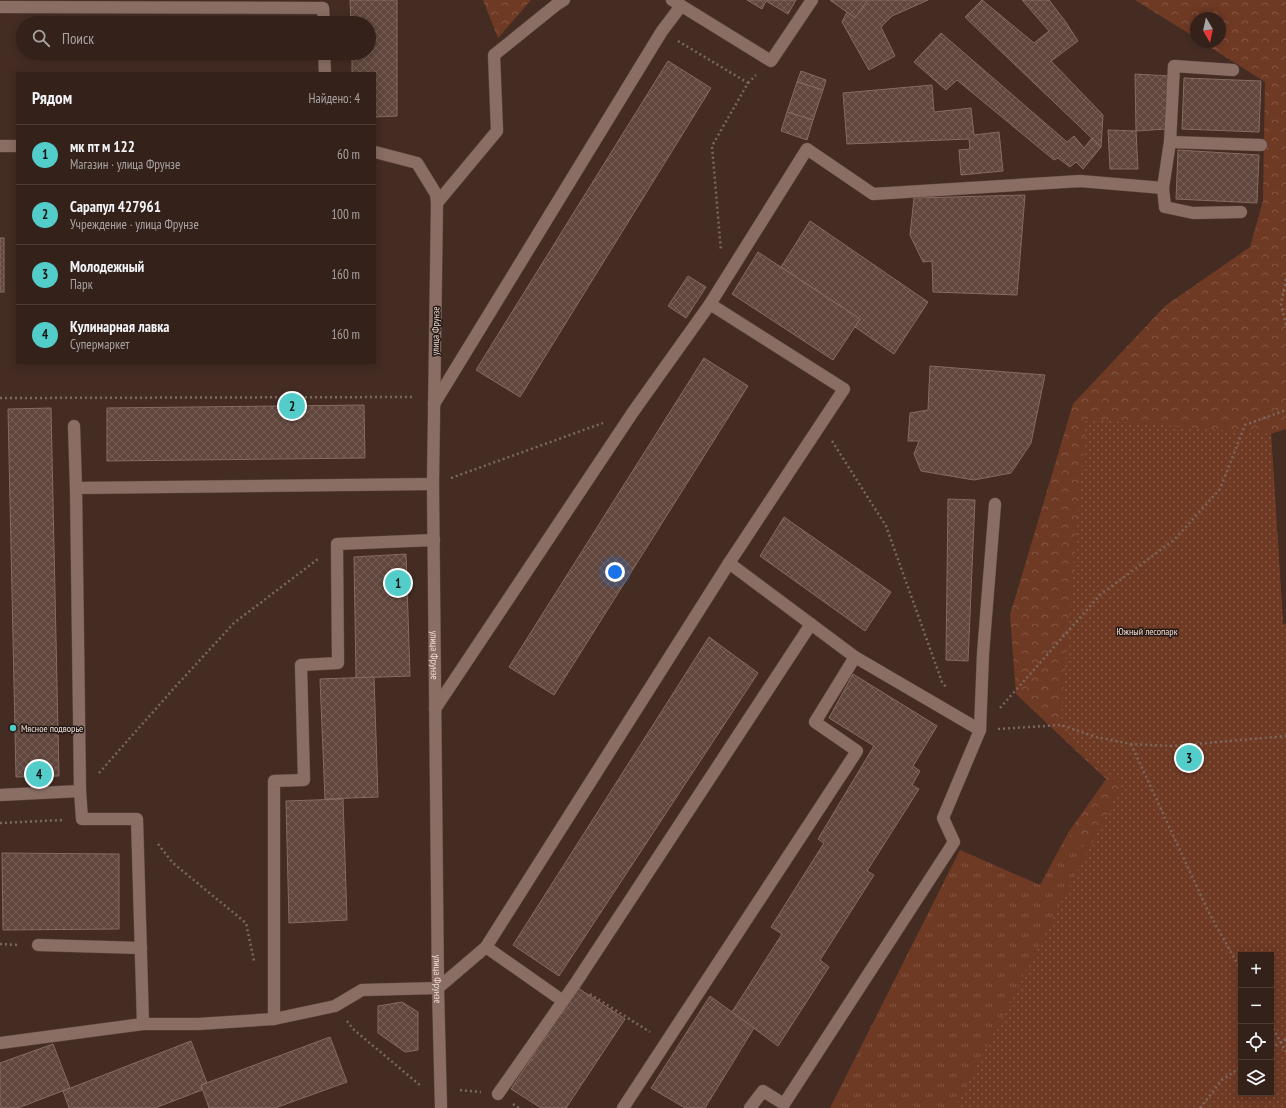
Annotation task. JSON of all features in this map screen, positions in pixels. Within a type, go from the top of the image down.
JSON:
[{"type":"street","points":[[437,203],[498,131],[494,55],[564,0]]},
{"type":"street","points":[[433,405],[662,32],[676,3],[771,61],[812,0]]},
{"type":"street","points":[[0,7],[323,8],[324,16]]},
{"type":"street","points":[[324,60],[325,72]]},
{"type":"street","points":[[1233,70],[1174,66],[1170,142],[1163,188],[1165,207],[1193,213],[1241,212]]},
{"type":"street","points":[[1170,142],[1261,145]]},
{"type":"street","points":[[0,146],[16,146]]},
{"type":"street","points":[[435,709],[633,412],[710,304],[807,149],[873,194],[1080,181],[1163,188]]},
{"type":"street","points":[[376,152],[417,163],[436,194],[437,203]]},
{"type":"street","name":"улица Фрунзе","points":[[437,203],[433,484],[438,988],[441,1108]]},
{"type":"street","points":[[0,1043],[144,1024],[198,1024],[274,1019],[335,1006],[362,990],[438,988],[486,947],[729,563],[844,389],[710,304]]},
{"type":"street","points":[[74,426],[80,791],[82,819],[137,818],[144,1024]]},
{"type":"street","points":[[76,488],[433,484]]},
{"type":"street","points":[[750,1108],[763,1092],[784,1104],[954,842],[943,818],[980,730],[983,654],[995,504]]},
{"type":"street","points":[[274,1019],[274,781],[304,780],[301,665],[338,663],[337,544],[434,540]]},
{"type":"street","points":[[729,563],[855,657],[980,730]]},
{"type":"street","points":[[498,1094],[575,984],[811,624]]},
{"type":"street","points":[[623,1108],[857,751],[815,722],[855,657]]},
{"type":"street","points":[[0,795],[80,791]]},
{"type":"street","points":[[38,945],[141,948]]},
{"type":"street","points":[[486,947],[563,1001]]},
{"type":"path","points":[[662,32],[748,83],[712,146],[723,281]]},
{"type":"path","points":[[1286,279],[1280,304],[1286,325]]},
{"type":"path","points":[[0,398],[422,397]]},
{"type":"path","points":[[980,730],[1100,595],[1175,538],[1220,489],[1245,425],[1286,410]]},
{"type":"path","points":[[433,484],[604,423]]},
{"type":"path","points":[[821,424],[886,526],[942,682],[947,688]]},
{"type":"path","points":[[80,791],[92,781],[234,622],[337,544]]},
{"type":"path","points":[[980,730],[1061,725],[1096,737],[1131,744],[1172,746],[1286,736]]},
{"type":"path","points":[[1131,744],[1208,911],[1238,965]]},
{"type":"path","points":[[137,818],[173,863],[246,923],[256,968]]},
{"type":"path","points":[[0,823],[82,819]]},
{"type":"path","points":[[575,984],[665,1042]]},
{"type":"path","points":[[1274,1029],[1286,1052]]},
{"type":"path","points":[[1274,1046],[1286,1039]]},
{"type":"path","points":[[1200,1108],[1222,1080],[1238,1069]]},
{"type":"green space","points":[[483,0],[531,0],[498,38]]},
{"type":"green space","name":"Южный лесопарк","points":[[1135,0],[1286,0],[1286,429],[1271,434],[1283,624],[1286,624],[1193,935],[1068,833],[1106,779],[1016,694],[1010,615],[1073,404],[1165,306],[1250,247],[1263,201],[1265,82],[1211,48],[1226,48],[1226,12],[1190,12],[1190,34]]},
{"type":"green space","name":"Южный лесопарк","points":[[1086,419],[1271,434],[1283,624],[1286,624],[1286,1108],[955,1108],[1122,785],[1060,731]]},
{"type":"green space","points":[[1068,833],[1193,935],[1278,905],[1286,1108],[830,1108],[960,850],[1040,885]]},
{"type":"building","points":[[350,0],[397,0],[397,116],[376,117],[376,72],[352,72],[352,60],[376,60],[376,16],[351,16]]},
{"type":"building","points":[[747,0],[796,0],[788,14],[766,1],[762,9]]},
{"type":"building","points":[[830,0],[868,0],[855,18]]},
{"type":"building","points":[[868,0],[928,0],[892,16],[881,27],[895,56],[869,70],[842,22],[847,12],[855,18]]},
{"type":"building","points":[[982,0],[1034,43],[1049,31],[1022,0],[1049,0],[1078,41],[1051,61],[1103,115],[1101,147],[965,17]]},
{"type":"building","points":[[941,33],[1067,142],[1074,136],[1084,148],[1092,138],[1101,147],[1083,169],[1076,162],[1070,167],[1058,158],[1054,160],[957,80],[946,90],[914,62]]},
{"type":"building","points":[[668,61],[711,88],[520,397],[476,370]]},
{"type":"building","points":[[801,71],[826,80],[823,90],[797,82]]},
{"type":"building","points":[[1135,74],[1169,76],[1167,129],[1136,131]]},
{"type":"building","points":[[1184,78],[1261,81],[1259,132],[1182,129]]},
{"type":"building","points":[[797,82],[823,90],[813,120],[787,112]]},
{"type":"building","points":[[932,85],[934,112],[971,108],[974,135],[999,132],[1003,171],[961,175],[959,150],[970,149],[969,139],[847,144],[843,93]]},
{"type":"building","points":[[787,112],[813,120],[807,140],[781,131]]},
{"type":"building","points":[[1108,130],[1136,131],[1138,169],[1110,169]]},
{"type":"building","points":[[1178,150],[1259,155],[1257,203],[1176,199]]},
{"type":"building","points":[[1025,195],[1017,295],[933,292],[932,261],[923,262],[910,235],[914,198]]},
{"type":"building","points":[[810,221],[928,302],[894,354],[855,327],[860,319],[781,267]]},
{"type":"building","points":[[0,238],[4,238],[4,292],[0,292]]},
{"type":"building","points":[[758,252],[860,319],[833,360],[732,294]]},
{"type":"building","points":[[688,276],[706,287],[686,318],[668,306]]},
{"type":"building","points":[[704,358],[748,386],[554,695],[509,667]]},
{"type":"building","points":[[930,366],[1045,375],[1031,443],[1011,473],[974,480],[921,471],[914,454],[919,441],[908,441],[910,413],[928,410]]},
{"type":"building","points":[[364,405],[365,458],[107,461],[107,408]]},
{"type":"building","points":[[51,408],[59,776],[16,777],[8,409]]},
{"type":"building","points":[[948,499],[975,500],[968,661],[946,660]]},
{"type":"building","points":[[784,517],[891,592],[865,631],[760,556]]},
{"type":"building","points":[[406,554],[410,676],[356,678],[354,557]]},
{"type":"building","points":[[709,637],[758,673],[559,976],[513,945]]},
{"type":"building","points":[[853,674],[937,726],[913,766],[920,771],[912,785],[919,789],[867,871],[874,875],[820,960],[829,967],[778,1046],[732,1012],[782,934],[771,927],[824,843],[818,839],[874,746],[829,718]]},
{"type":"building","points":[[374,677],[378,797],[325,799],[320,679]]},
{"type":"building","points":[[343,799],[347,920],[289,923],[286,801]]},
{"type":"building","points":[[2,853],[119,854],[119,929],[3,930]]},
{"type":"building","points":[[578,988],[625,1019],[566,1108],[541,1108],[511,1089]]},
{"type":"building","points":[[710,996],[754,1028],[705,1108],[685,1108],[651,1088]]},
{"type":"building","points":[[402,1002],[418,1012],[418,1050],[405,1052],[378,1033],[378,1006]]},
{"type":"building","points":[[330,1037],[347,1082],[275,1108],[209,1108],[201,1085]]},
{"type":"building","points":[[191,1041],[207,1083],[201,1085],[202,1090],[155,1108],[69,1108],[63,1091]]},
{"type":"building","points":[[53,1044],[70,1088],[18,1108],[0,1108],[0,1063]]},
{"type":"place","name":"Сарапул 427961","points":[[292,406]]},
{"type":"place","name":"мк пт м 122","points":[[398,583]]},
{"type":"place","name":"Мясное подворье","points":[[13,728]]},
{"type":"place","name":"Молодежный","points":[[1189,758]]},
{"type":"place","name":"Кулинарная лавка","points":[[39,774]]}]
